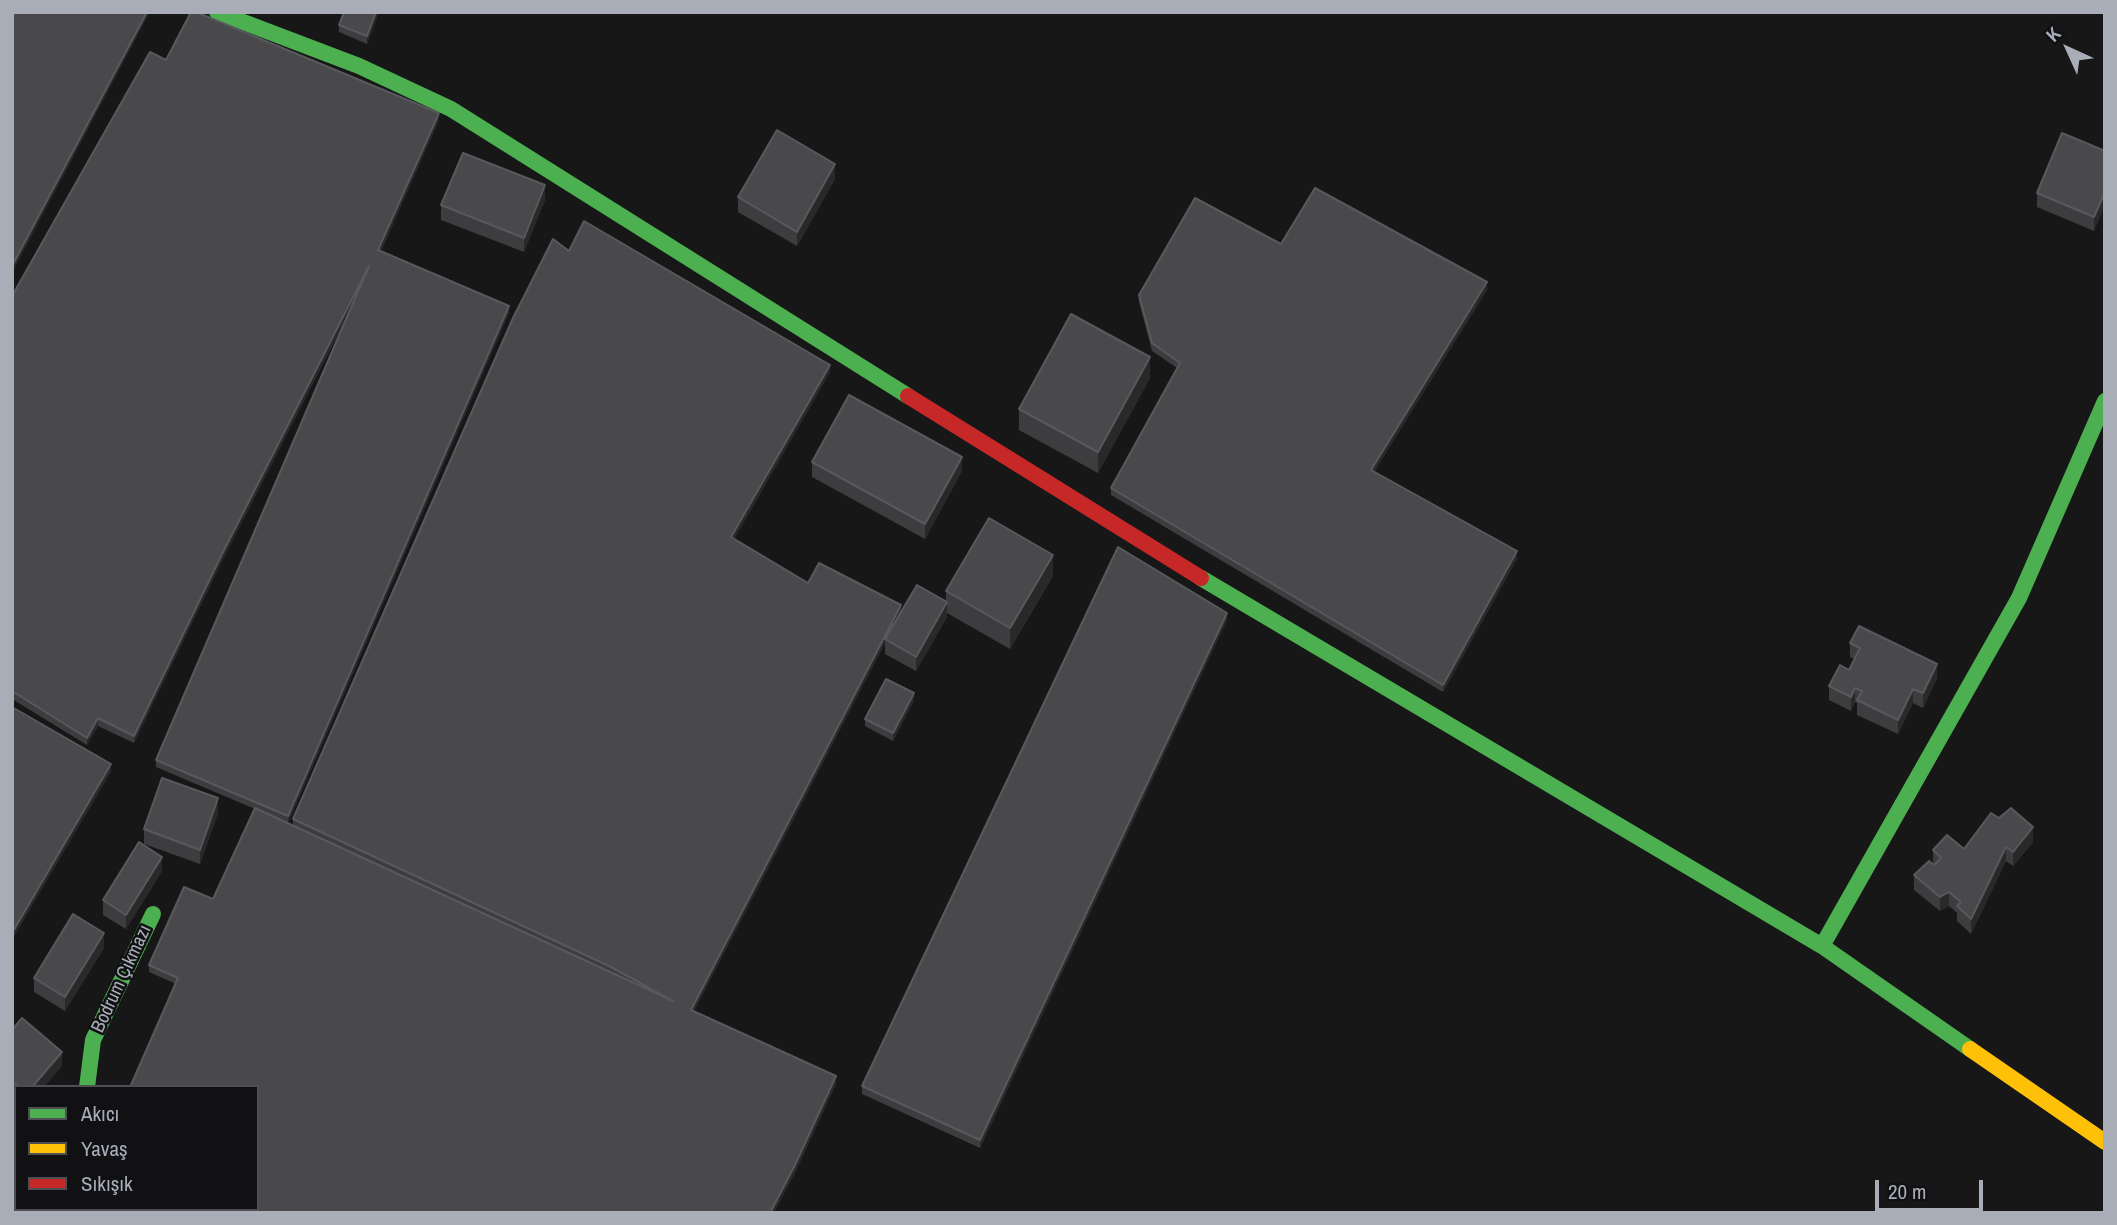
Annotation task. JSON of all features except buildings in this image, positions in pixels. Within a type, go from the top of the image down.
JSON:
[{"type":"street","points":[[217,12],[359,66],[451,109],[1159,553],[1822,946],[2105,1142]]},
{"type":"street","points":[[1822,946],[2019,598],[2105,401]]},
{"type":"street","name":"Bodrum Çıkmazı","points":[[88,1085],[93,1040],[153,914]]},
{"type":"traffic: fast","points":[[217,12],[359,66],[451,109],[908,396]]},
{"type":"traffic: fast","points":[[1822,946],[2019,598],[2105,401]]},
{"type":"traffic: fast","points":[[1201,578],[1822,946],[1970,1049]]},
{"type":"traffic: fast","points":[[87,1085],[93,1040],[153,914]]},
{"type":"traffic: slow","points":[[1970,1049],[2105,1142]]},
{"type":"traffic: jam","points":[[908,396],[1201,578]]}]
